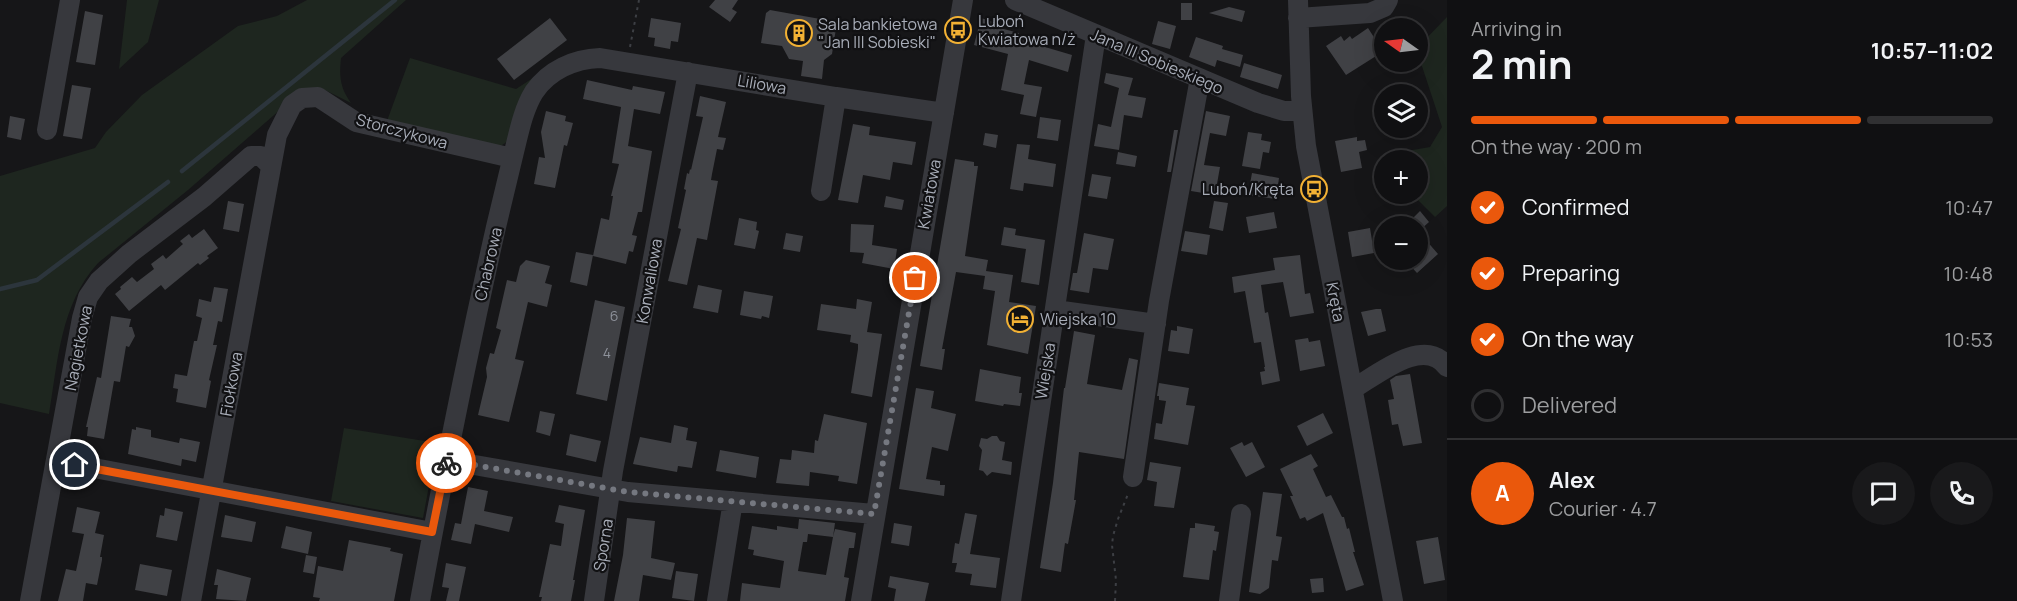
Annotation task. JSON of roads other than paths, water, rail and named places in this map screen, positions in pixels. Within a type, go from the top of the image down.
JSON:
[{"type":"street","points":[[47,130],[70,0]]},
{"type":"street","name":"Kwiatowa","points":[[861,601],[963,0]]},
{"type":"street","name":"Jana III Sobieskiego","points":[[1015,0],[1268,107],[1284,111],[1302,111]]},
{"type":"street","points":[[1298,9],[1370,13],[1384,7],[1388,0]]},
{"type":"street","name":"Kręta","points":[[1298,9],[1302,111],[1308,160],[1393,601]]},
{"type":"street","name":"Wiejska","points":[[1011,601],[1096,35]]},
{"type":"street","name":"Chabrowa","points":[[420,601],[475,322],[512,158],[526,107],[543,81],[565,66],[587,58],[688,72]]},
{"type":"street","name":"Liliowa","points":[[688,72],[836,97],[944,112]]},
{"type":"street","name":"Konwaliowa","points":[[611,490],[688,72]]},
{"type":"street","points":[[1133,477],[1156,324],[1200,78]]},
{"type":"street","name":"Storczykowa","points":[[271,166],[277,135],[292,105],[302,98],[318,97],[356,122],[512,158]]},
{"type":"street","points":[[821,191],[836,97]]},
{"type":"street","name":"Nagietkowa","points":[[30,601],[82,318],[94,286],[129,254],[204,197],[251,156],[261,156],[271,166]]},
{"type":"street","name":"Fiołkowa","points":[[190,601],[271,166]]},
{"type":"street","points":[[1055,310],[1156,324]]},
{"type":"street","points":[[1353,389],[1401,361],[1418,354],[1441,359],[1447,367]]},
{"type":"street","points":[[446,460],[611,490],[874,514]]},
{"type":"street","points":[[57,461],[432,532]]},
{"type":"street","name":"Sporna","points":[[594,601],[611,490]]},
{"type":"street","points":[[717,601],[733,501]]},
{"type":"street","points":[[1229,601],[1241,514]]},
{"type":"waterway","points":[[182,171],[395,0]]},
{"type":"waterway","points":[[0,289],[37,280],[168,182]]},
{"type":"place","name":"Luboń Kwiatowa n/ż","points":[[958,30]]},
{"type":"place","name":"Sala bankietowa \"Jan III Sobieski\"","points":[[799,33]]},
{"type":"place","name":"Luboń/Kręta","points":[[1314,189]]},
{"type":"place","name":"Wiejska 10","points":[[1020,319]]}]
